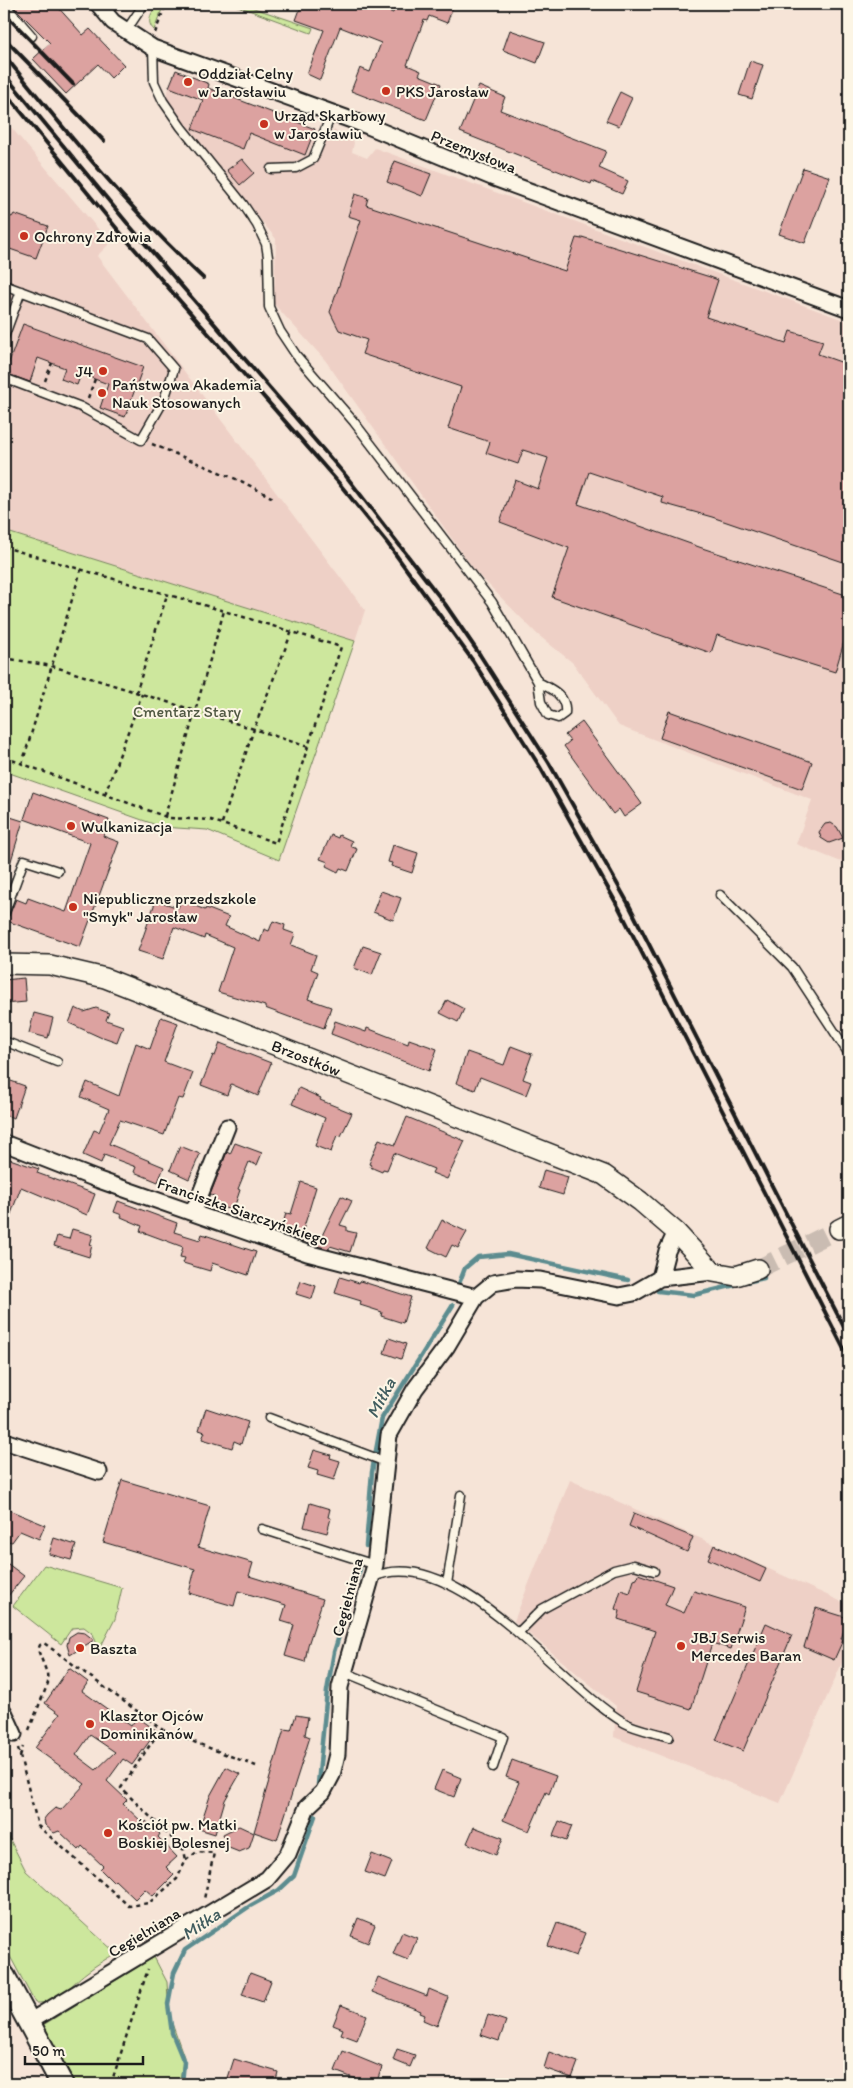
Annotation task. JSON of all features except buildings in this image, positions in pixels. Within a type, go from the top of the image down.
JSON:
[{"type":"main road","points":[[4,1976],[62,2084]]},
{"type":"street","name":"Przemysłowa","points":[[106,6],[114,22],[126,31],[494,178],[849,309]]},
{"type":"street","name":"Brzostków","points":[[4,964],[50,965],[105,978],[604,1175],[640,1201],[676,1232],[713,1272]]},
{"type":"street","points":[[193,1213],[228,1127]]},
{"type":"street","name":"Franciszka Siarczyńskiego","points":[[4,1143],[96,1179],[307,1253],[476,1297]]},
{"type":"street","points":[[660,1278],[667,1252],[676,1232]]},
{"type":"street","points":[[713,1272],[736,1276],[758,1269]]},
{"type":"street","name":"Cegielniana","points":[[29,2022],[267,1879],[288,1854],[307,1807],[323,1792],[332,1775],[337,1754],[340,1687],[374,1571],[383,1461],[389,1435],[415,1389],[447,1346],[476,1297],[493,1283],[516,1280],[540,1280],[619,1296],[634,1293],[660,1278],[713,1272]]},
{"type":"street","points":[[4,1441],[99,1472]]},
{"type":"street","points":[[4,1712],[21,1739]]},
{"type":"lane","points":[[4,4],[32,36]]},
{"type":"lane","points":[[126,31],[144,4]]},
{"type":"lane","points":[[154,41],[154,82],[163,101],[181,128],[243,204],[257,225],[266,244],[269,307],[280,331],[296,355],[354,422],[492,602],[538,682],[541,702],[548,715],[558,718],[564,713],[566,705],[562,697],[538,682]]},
{"type":"lane","points":[[271,169],[296,168],[313,159],[332,113]]},
{"type":"lane","points":[[4,285],[148,339],[174,369],[164,400],[141,440],[84,408],[4,378]]},
{"type":"lane","points":[[4,337],[21,292]]},
{"type":"lane","points":[[4,914],[24,860],[58,871]]},
{"type":"lane","points":[[720,894],[792,967],[849,1054]]},
{"type":"lane","points":[[4,1041],[57,1062]]},
{"type":"lane","points":[[269,1418],[383,1461]]},
{"type":"lane","points":[[447,1584],[461,1495]]},
{"type":"lane","points":[[262,1529],[374,1571],[402,1570],[415,1572],[447,1584],[481,1603],[589,1695],[626,1723],[669,1737]]},
{"type":"lane","points":[[518,1633],[542,1609],[614,1570],[634,1566],[654,1571]]},
{"type":"lane","points":[[344,1672],[503,1737],[493,1767]]},
{"type":"path","points":[[154,41],[166,4]]},
{"type":"path","points":[[191,4],[196,6],[197,4]]},
{"type":"path","points":[[42,392],[52,364]]},
{"type":"path","points":[[84,408],[95,379]]},
{"type":"path","points":[[141,440],[243,482],[273,498]]},
{"type":"path","points":[[4,547],[224,610],[341,647],[276,843],[211,820],[178,820],[164,816],[4,757]]},
{"type":"path","points":[[22,764],[81,570]]},
{"type":"path","points":[[136,693],[167,595]]},
{"type":"path","points":[[164,816],[196,712],[224,610]]},
{"type":"path","points":[[222,823],[254,729],[292,631]]},
{"type":"path","points":[[4,658],[52,666],[308,747]]},
{"type":"path","points":[[105,794],[142,694]]},
{"type":"path","points":[[200,1918],[214,1853],[197,1852],[186,1860],[177,1879],[149,1903],[129,1906],[38,1826],[20,1756],[21,1739],[48,1683],[47,1673],[38,1650],[40,1644],[44,1643],[163,1730],[256,1766]]},
{"type":"path","points":[[163,1730],[159,1737],[154,1739],[121,1788],[184,1850],[186,1860]]},
{"type":"path","points":[[20,1756],[21,1739]]},
{"type":"path","points":[[111,2084],[155,1946]]},
{"type":"shaded area","points":[[176,70],[209,84],[207,89],[222,95],[222,93],[331,136],[334,130],[352,138],[354,143],[352,152],[367,158],[375,148],[849,322],[849,865],[796,844],[812,800],[619,726],[573,663],[537,634],[475,571],[325,360],[274,304],[276,239],[165,99]]},
{"type":"shaded area","name":"Państwowa Akademia Nauk Stosowanych","points":[[4,119],[110,243],[97,256],[365,610],[355,641],[4,531]]},
{"type":"shaded area","points":[[570,1480],[849,1605],[849,1647],[780,1803],[614,1737],[616,1706],[514,1621]]},
{"type":"green space","points":[[157,4],[164,4],[154,30],[151,27],[150,20]]},
{"type":"green space","points":[[232,4],[242,4],[313,28],[311,33]]},
{"type":"green space","name":"Cmentarz Stary","points":[[4,531],[355,641],[279,860],[207,830],[162,827],[4,771]]},
{"type":"green space","points":[[44,1565],[122,1588],[115,1619],[99,1650],[93,1634],[84,1627],[72,1628],[61,1644],[13,1606]]},
{"type":"green space","points":[[4,1828],[26,1871],[116,1953],[80,1977],[64,1993],[44,2003],[35,2003],[4,1945]]},
{"type":"green space","points":[[154,1957],[167,1982],[169,2015],[184,2057],[179,2084],[76,2084],[43,2025]]},
{"type":"waterway","name":"Miłka","points":[[845,1239],[849,1236]]},
{"type":"waterway","name":"Miłka","points":[[457,1289],[465,1268],[478,1257],[508,1254],[628,1280]]},
{"type":"waterway","name":"Miłka","points":[[746,1282],[764,1278]]},
{"type":"waterway","name":"Miłka","points":[[658,1291],[694,1295],[739,1284]]},
{"type":"waterway","name":"Miłka","points":[[366,1546],[372,1472],[382,1418],[453,1305]]},
{"type":"waterway","name":"Miłka","points":[[318,1784],[327,1691],[334,1652],[360,1569]]},
{"type":"waterway","name":"Miłka","points":[[182,2084],[184,2062],[172,2033],[168,2004],[174,1973],[185,1950],[250,1906],[279,1890],[294,1876],[315,1816]]},
{"type":"tunnel","points":[[758,1269],[839,1229]]},
{"type":"railway","points":[[4,13],[73,84]]},
{"type":"railway","points":[[4,38],[104,141]]},
{"type":"railway","points":[[4,55],[75,142],[150,225],[203,278]]},
{"type":"railway","points":[[4,74],[128,224],[346,476],[445,604],[480,655],[549,763],[628,903],[849,1337]]},
{"type":"railway","points":[[4,91],[118,230],[338,482],[388,544],[473,661],[540,767],[619,908],[849,1359]]},
{"type":"place","name":"Oddział Celny w Jarosławiu","points":[[188,82]]},
{"type":"place","name":"PKS Jarosław","points":[[386,91]]},
{"type":"place","name":"Urząd Skarbowy w Jarosławiu","points":[[264,124]]},
{"type":"place","name":"Ochrony Zdrowia","points":[[24,236]]},
{"type":"place","name":"J4","points":[[103,371]]},
{"type":"place","name":"Państwowa Akademia Nauk Stosowanych","points":[[102,393]]},
{"type":"place","name":"Wulkanizacja","points":[[71,826]]},
{"type":"place","name":"Niepubliczne przedszkole \"Smyk\" Jarosław","points":[[73,907]]},
{"type":"place","name":"JBJ Serwis Mercedes Baran","points":[[681,1646]]},
{"type":"place","name":"Baszta","points":[[80,1648]]},
{"type":"place","name":"Klasztor Ojców Dominikanów","points":[[90,1724]]},
{"type":"place","name":"Kościół pw. Matki Boskiej Bolesnej","points":[[108,1833]]}]
